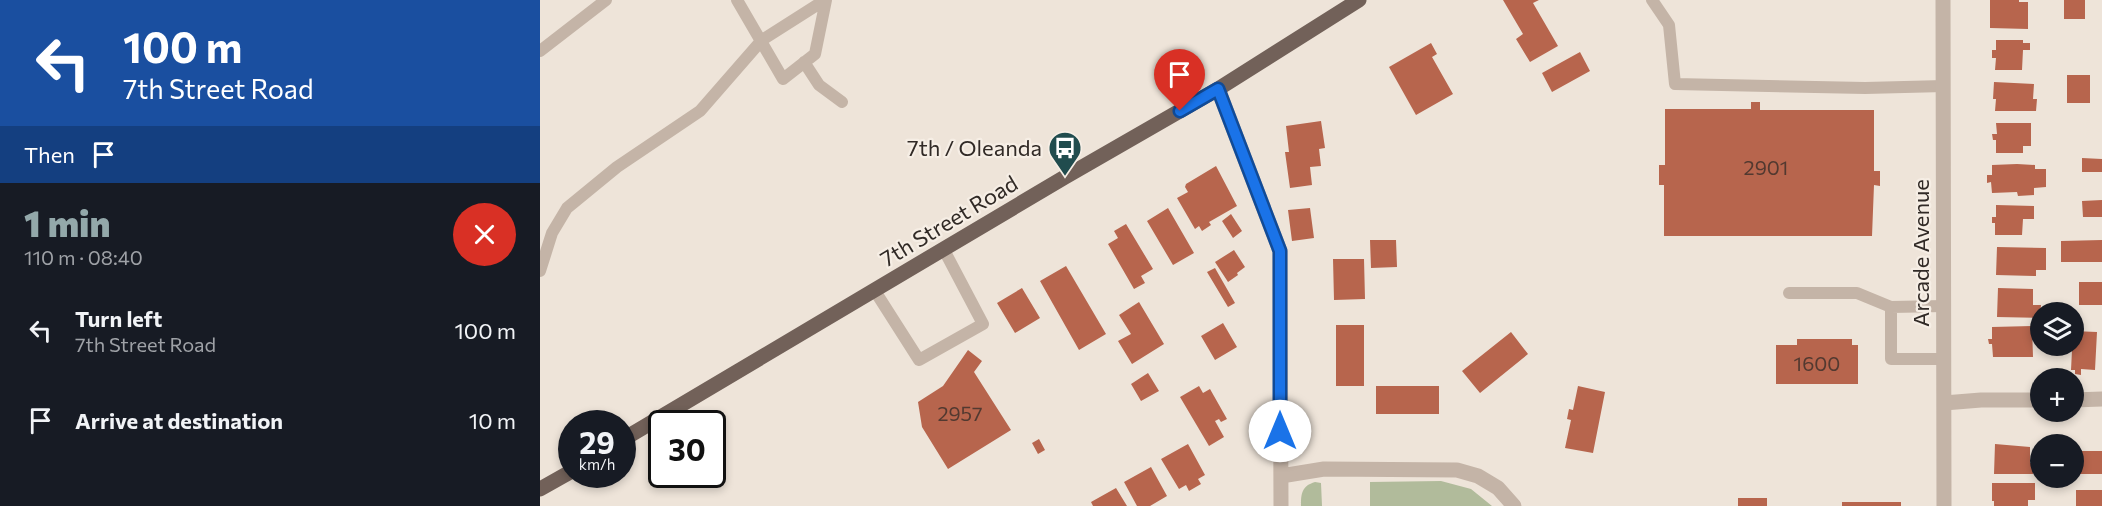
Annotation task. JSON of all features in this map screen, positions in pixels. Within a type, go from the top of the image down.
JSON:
[{"type":"main road","name":"7th Street Road","points":[[636,432],[1065,177],[1218,89],[1359,0]]},
{"type":"main road","points":[[540,489],[558,479]]},
{"type":"street","name":"Arcade Avenue","points":[[1943,0],[1944,506]]},
{"type":"street","points":[[1218,89],[1280,251],[1281,506]]},
{"type":"street","points":[[2084,400],[2102,399]]},
{"type":"street","points":[[1944,403],[2030,400]]},
{"type":"street","points":[[1281,476],[1324,469],[1457,470],[1479,476],[1498,488],[1514,506]]},
{"type":"lane","points":[[540,51],[606,0]]},
{"type":"lane","points":[[737,0],[783,79],[810,58]]},
{"type":"lane","points":[[540,271],[552,233],[567,208],[617,167],[700,111],[762,40],[826,0]]},
{"type":"lane","points":[[826,0],[810,58],[819,86],[842,102]]},
{"type":"lane","points":[[1652,0],[1669,25],[1675,84],[1865,88],[1944,86]]},
{"type":"lane","points":[[875,291],[919,360],[983,324],[944,250]]},
{"type":"lane","points":[[1789,293],[1857,293],[1891,307],[1944,306]]},
{"type":"lane","points":[[1891,307],[1891,359],[1944,359]]},
{"type":"green space","points":[[1441,481],[1471,489],[1492,506],[1370,506],[1370,482]]},
{"type":"green space","points":[[1315,482],[1321,483],[1322,506],[1301,506],[1303,491]]},
{"type":"building","points":[[1503,0],[1539,0],[1533,3],[1558,46],[1530,62],[1516,39],[1523,34]]},
{"type":"building","points":[[1990,0],[2028,2],[2028,29],[1990,28]]},
{"type":"building","points":[[2064,0],[2085,0],[2085,19],[2064,19]]},
{"type":"building","points":[[1996,40],[2023,40],[2023,43],[2030,43],[2030,50],[2023,50],[2022,70],[1995,70],[1996,58],[1992,58],[1992,50],[1996,50]]},
{"type":"building","points":[[1431,43],[1437,54],[1432,57],[1453,94],[1416,115],[1389,67]]},
{"type":"building","points":[[1580,52],[1590,71],[1552,92],[1542,73]]},
{"type":"building","points":[[2067,75],[2090,75],[2090,103],[2067,103]]},
{"type":"building","points":[[1994,82],[2034,84],[2033,99],[2037,99],[2036,111],[1995,111]]},
{"type":"building","points":[[1751,102],[1760,102],[1760,110],[1874,110],[1874,171],[1880,171],[1880,186],[1874,185],[1872,236],[1664,236],[1664,185],[1659,185],[1659,165],[1665,165],[1665,109],[1751,109]]},
{"type":"building","points":[[1321,121],[1325,148],[1319,149],[1321,166],[1310,167],[1312,185],[1290,188],[1285,152],[1289,152],[1286,126]]},
{"type":"building","points":[[1996,123],[2031,123],[2031,146],[2023,146],[2023,153],[1996,153],[1996,140],[1993,140],[1992,134],[1997,134]]},
{"type":"building","points":[[2082,158],[2102,159],[2102,172],[2082,172]]},
{"type":"building","points":[[1992,165],[2035,165],[2035,169],[2046,169],[2046,187],[2034,188],[2034,195],[2018,196],[2017,192],[1992,193],[1991,182],[1987,183],[1987,175],[1992,175]]},
{"type":"building","points":[[1216,166],[1237,206],[1209,222],[1211,225],[1202,231],[1199,226],[1195,229],[1177,198],[1188,192],[1186,184]]},
{"type":"building","points":[[2102,200],[2102,217],[2083,217],[2082,201]]},
{"type":"building","points":[[1996,205],[2034,206],[2034,219],[2023,219],[2022,235],[1995,235],[1995,223],[1992,223],[1992,217],[1996,217]]},
{"type":"building","points":[[1168,208],[1194,253],[1173,265],[1147,221]]},
{"type":"building","points":[[1310,208],[1314,238],[1292,241],[1288,210]]},
{"type":"building","points":[[1231,214],[1242,231],[1233,238],[1222,221]]},
{"type":"building","points":[[1126,224],[1153,269],[1141,276],[1145,283],[1134,289],[1108,244],[1118,238],[1114,231]]},
{"type":"building","points":[[1370,240],[1396,240],[1397,267],[1371,268]]},
{"type":"building","points":[[2102,240],[2102,262],[2061,262],[2061,241]]},
{"type":"building","points":[[1997,247],[2046,248],[2046,270],[2036,270],[2036,276],[1996,275]]},
{"type":"building","points":[[1234,250],[1245,267],[1228,282],[1215,262]]},
{"type":"building","points":[[1333,259],[1364,259],[1365,299],[1334,300]]},
{"type":"building","points":[[1066,266],[1106,334],[1079,350],[1040,281]]},
{"type":"building","points":[[1215,268],[1235,303],[1228,307],[1207,272]]},
{"type":"building","points":[[2079,282],[2102,282],[2102,305],[2084,305],[2084,302],[2079,302]]},
{"type":"building","points":[[1022,288],[1040,318],[1015,333],[997,303]]},
{"type":"building","points":[[1998,288],[2033,289],[2030,318],[1997,317]]},
{"type":"building","points":[[1139,302],[1164,344],[1132,364],[1118,341],[1131,334],[1119,315]]},
{"type":"building","points":[[1223,323],[1237,347],[1215,360],[1201,336]]},
{"type":"building","points":[[1336,325],[1364,325],[1364,386],[1336,386]]},
{"type":"building","points":[[2030,326],[2030,356],[2033,357],[1993,357],[1992,344],[1989,344],[1988,339],[1992,339],[1992,327]]},
{"type":"building","points":[[2084,331],[2097,332],[2095,370],[2071,368],[2072,356],[2084,356]]},
{"type":"building","points":[[1511,332],[1528,354],[1480,393],[1462,371]]},
{"type":"building","points":[[1797,339],[1852,339],[1852,345],[1858,345],[1858,384],[1776,384],[1776,345],[1797,345]]},
{"type":"building","points":[[968,350],[982,361],[974,372],[1011,430],[948,469],[922,427],[918,402],[943,386]]},
{"type":"building","points":[[1148,373],[1159,391],[1141,401],[1131,384]]},
{"type":"building","points":[[1199,386],[1203,393],[1210,389],[1227,419],[1221,422],[1219,419],[1215,421],[1224,437],[1209,446],[1180,397]]},
{"type":"building","points":[[1376,386],[1439,386],[1439,414],[1376,414]]},
{"type":"building","points":[[1578,386],[1605,392],[1593,453],[1565,448],[1571,420],[1567,419],[1569,409],[1573,410]]},
{"type":"building","points":[[1039,439],[1045,450],[1038,454],[1032,443]]},
{"type":"building","points":[[1188,444],[1205,475],[1198,479],[1201,484],[1189,491],[1186,485],[1179,489],[1161,459]]},
{"type":"building","points":[[1995,444],[2030,447],[2030,474],[1994,474]]},
{"type":"building","points":[[2084,451],[2102,451],[2102,474],[2084,474]]},
{"type":"building","points":[[1151,467],[1167,496],[1150,506],[1137,506],[1124,482]]},
{"type":"building","points":[[1992,483],[2030,483],[2030,488],[2035,488],[2035,500],[2028,500],[2028,506],[1994,506],[1994,501],[1992,501]]},
{"type":"building","points":[[1116,488],[1127,506],[1093,506],[1091,502]]},
{"type":"building","points":[[2076,490],[2102,490],[2102,506],[2076,506]]},
{"type":"building","points":[[1738,498],[1767,498],[1767,506],[1738,506]]},
{"type":"building","points":[[1842,502],[1901,502],[1901,506],[1842,506]]},
{"type":"place","name":"7th / Oleanda","points":[[1065,177]]},
{"type":"route","points":[[1180,111],[1218,89],[1280,251],[1280,431]]}]
